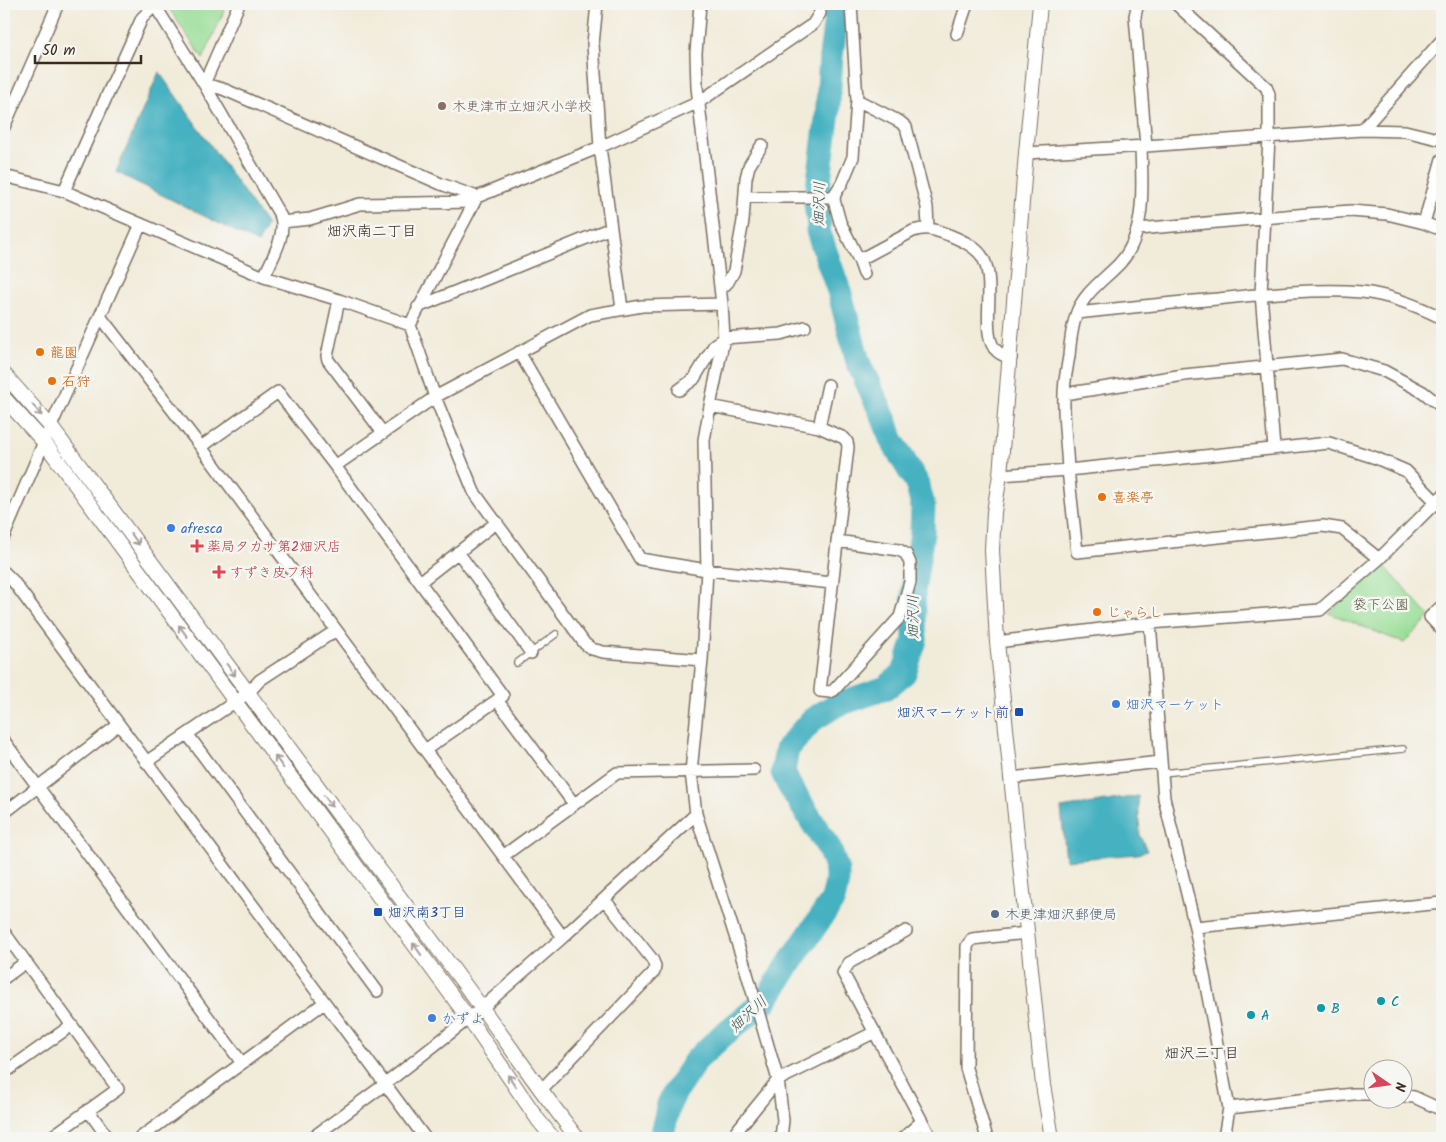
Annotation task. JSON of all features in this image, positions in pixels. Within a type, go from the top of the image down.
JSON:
[{"type":"street","points":[[4,127],[58,4]]},
{"type":"street","points":[[64,191],[142,18],[155,4],[279,212],[283,226],[282,235],[264,277]]},
{"type":"street","points":[[204,84],[239,4]]},
{"type":"street","points":[[596,4],[593,44],[600,147],[622,309]]},
{"type":"street","points":[[700,4],[696,53],[697,87],[722,304],[724,338],[704,440],[707,570],[702,660],[691,772],[696,814],[746,970],[778,1080],[783,1120],[781,1138]]},
{"type":"street","points":[[282,222],[310,219],[360,204],[475,200],[600,147],[699,102],[813,24],[820,13],[819,4]]},
{"type":"street","points":[[851,4],[857,100],[853,157],[835,194],[834,200],[840,222],[864,274]]},
{"type":"street","points":[[957,34],[967,4]]},
{"type":"street","points":[[1040,4],[992,550],[997,642],[1010,778],[1043,1085],[1052,1138]]},
{"type":"street","points":[[1140,4],[1136,8],[1135,16],[1143,146],[1142,192],[1138,229],[1129,251],[1120,263],[1092,290],[1076,313],[1064,394],[1068,470],[1078,552],[1323,526],[1342,529],[1379,559]]},
{"type":"street","points":[[1176,4],[1266,87],[1268,94],[1269,138],[1261,294],[1274,448]]},
{"type":"street","points":[[1362,130],[1442,40]]},
{"type":"street","points":[[204,84],[223,89],[475,200]]},
{"type":"street","points":[[857,100],[900,122],[906,128],[927,207],[928,228]]},
{"type":"street","points":[[1026,153],[1269,138],[1362,130],[1405,131],[1442,140]]},
{"type":"street","points":[[720,289],[728,282],[734,271],[744,221],[746,178],[749,166],[762,145]]},
{"type":"street","points":[[1424,223],[1442,159]]},
{"type":"street","points":[[4,176],[64,191],[264,277],[339,300],[410,326]]},
{"type":"street","points":[[745,197],[834,197]]},
{"type":"street","points":[[475,200],[410,326],[435,397],[474,492],[585,644],[592,649],[603,652],[702,660]]},
{"type":"street","points":[[1138,229],[1350,211],[1387,214],[1424,223],[1442,230]]},
{"type":"street","points":[[4,536],[141,224]]},
{"type":"street","points":[[418,308],[611,228]]},
{"type":"street","points":[[859,260],[922,228],[928,228],[964,241],[982,256],[986,264],[989,280],[989,333],[991,343],[996,351],[1010,358]]},
{"type":"street","points":[[1076,313],[1261,294],[1332,291],[1364,292],[1412,305],[1442,318]]},
{"type":"street","points":[[339,300],[326,356],[382,434]]},
{"type":"street","points":[[335,466],[435,397],[590,315],[642,306],[722,304]]},
{"type":"street","points":[[100,316],[201,447],[562,937]]},
{"type":"street","points":[[678,390],[694,379],[715,344],[724,338],[781,334],[804,327]]},
{"type":"street","points":[[519,352],[640,559],[707,570],[832,583]]},
{"type":"street","points":[[1064,394],[1184,375],[1342,359],[1384,371],[1423,392],[1442,407]]},
{"type":"street","points":[[4,374],[52,427],[577,1138]]},
{"type":"street","points":[[819,427],[828,385]]},
{"type":"street","points":[[201,447],[278,392],[335,466],[503,696],[425,750]]},
{"type":"street","points":[[4,398],[44,442],[469,1019],[539,1121],[553,1138]]},
{"type":"street","points":[[710,406],[819,427],[844,438],[847,442],[848,447],[832,583],[820,691],[830,692],[834,690],[900,617],[910,582],[910,563],[906,554],[899,550],[837,541]]},
{"type":"street","points":[[997,642],[1150,623],[1320,610],[1379,559],[1440,502],[1406,471],[1376,458],[1329,443],[1068,470],[1000,475]]},
{"type":"street","points":[[420,582],[497,522]]},
{"type":"street","points":[[458,552],[531,653]]},
{"type":"street","points":[[4,572],[13,581],[425,1138]]},
{"type":"street","points":[[1442,606],[1430,617],[1442,630]]},
{"type":"street","points":[[1150,623],[1164,798],[1195,927],[1229,1108],[1224,1138]]},
{"type":"street","points":[[146,762],[236,703],[248,694],[260,680],[335,630]]},
{"type":"street","points":[[497,700],[574,804]]},
{"type":"street","points":[[4,813],[118,725]]},
{"type":"street","points":[[188,735],[377,991]]},
{"type":"street","points":[[4,741],[242,1063]]},
{"type":"street","points":[[1010,778],[1161,767]]},
{"type":"street","points":[[503,856],[617,773],[754,770]]},
{"type":"street","points":[[312,1138],[469,1019],[696,814]]},
{"type":"street","points":[[541,1090],[654,972],[656,966],[604,899]]},
{"type":"street","points":[[1195,927],[1442,903]]},
{"type":"street","points":[[906,931],[849,962],[844,973],[931,1138]]},
{"type":"street","points":[[4,932],[118,1088],[50,1138]]},
{"type":"street","points":[[987,1138],[966,1068],[967,946],[972,939],[1027,933]]},
{"type":"street","points":[[4,978],[26,962]]},
{"type":"street","points":[[140,1138],[324,1003]]},
{"type":"street","points":[[4,1074],[72,1025]]},
{"type":"street","points":[[731,1138],[778,1080],[875,1032]]},
{"type":"street","points":[[1229,1108],[1364,1094]]},
{"type":"street","points":[[1414,1097],[1442,1110]]},
{"type":"street","points":[[88,1110],[108,1138]]},
{"type":"street","points":[[903,1138],[922,1121]]},
{"type":"lane","points":[[517,663],[556,634]]},
{"type":"lane","points":[[1161,767],[1403,749]]},
{"type":"green space","points":[[166,4],[227,4],[203,59]]},
{"type":"green space","name":"袋下公園","points":[[1382,563],[1430,617],[1404,643],[1329,613]]},
{"type":"water","points":[[159,72],[267,225],[258,243],[116,172]]},
{"type":"water","points":[[1138,796],[1140,835],[1147,851],[1137,854],[1066,860],[1061,808]]},
{"type":"waterway","name":"畑沢川","points":[[661,1138],[669,1104],[696,1060],[765,1001],[833,900],[837,882],[837,871],[829,848],[789,785],[783,772],[787,749],[812,720],[836,705],[886,688],[904,673],[915,640],[913,591],[922,533],[923,506],[917,483],[891,439],[886,423],[858,362],[840,294],[818,231],[816,203],[827,119],[831,56],[838,4]]},
{"type":"place","name":"木更津市立畑沢小学校","points":[[442,106]]},
{"type":"place","name":"龍園","points":[[40,352]]},
{"type":"place","name":"石狩","points":[[52,381]]},
{"type":"place","name":"喜楽亭","points":[[1102,497]]},
{"type":"place","name":"afresca","points":[[171,528]]},
{"type":"place","name":"薬局タカサ第2畑沢店","points":[[197,546]]},
{"type":"place","name":"すずき皮フ科","points":[[219,572]]},
{"type":"place","name":"じゃらし","points":[[1097,612]]},
{"type":"place","name":"畑沢マーケット","points":[[1116,704]]},
{"type":"place","name":"畑沢マーケット前","points":[[1019,712]]},
{"type":"place","name":"畑沢南3丁目","points":[[378,912]]},
{"type":"place","name":"木更津畑沢郵便局","points":[[995,914]]},
{"type":"place","name":"C","points":[[1381,1001]]},
{"type":"place","name":"B","points":[[1321,1008]]},
{"type":"place","name":"A","points":[[1251,1015]]},
{"type":"place","name":"かずよ","points":[[432,1018]]},
{"type":"district","name":"畑沢南二丁目","points":[[372,231]]},
{"type":"district","name":"畑沢三丁目","points":[[1202,1053]]}]
